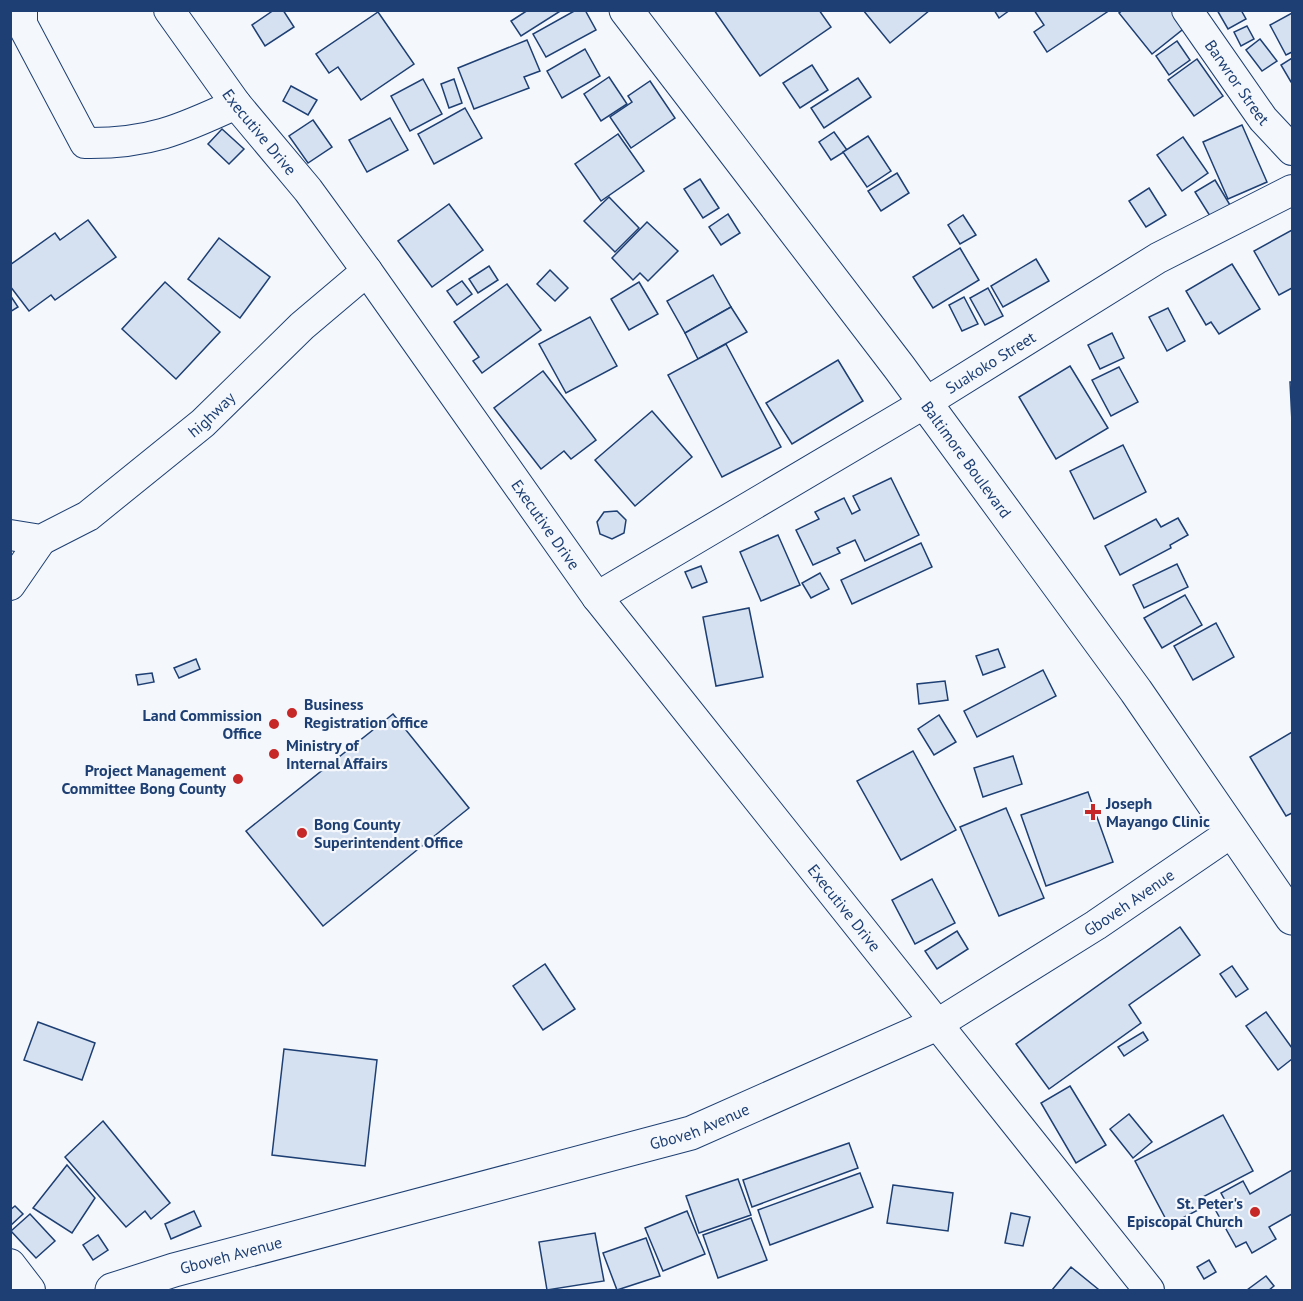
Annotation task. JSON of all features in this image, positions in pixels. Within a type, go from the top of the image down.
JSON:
[{"type":"main road","name":"Baltimore Boulevard","points":[[626,10],[925,403],[1136,691],[1293,918]]},
{"type":"main road","name":"Gboveh Avenue","points":[[112,1290],[186,1267],[691,1133],[939,1023]]},
{"type":"street","points":[[22,10],[22,24],[85,143],[120,144],[173,132],[236,104]]},
{"type":"street","name":"Executive Drive","points":[[169,10],[236,104],[308,190],[597,597],[939,1023],[1149,1290]]},
{"type":"street","name":"Barwror Street","points":[[1187,10],[1263,119],[1293,150]]},
{"type":"street","name":"Suakoko Street","points":[[597,597],[925,403],[1158,258],[1293,190]]},
{"type":"street","name":"highway","points":[[10,585],[41,540],[88,516],[203,423],[303,326],[367,271]]},
{"type":"street","points":[[10,535],[41,540]]},
{"type":"street","name":"Gboveh Avenue","points":[[939,1023],[1096,925],[1232,832]]},
{"type":"street","points":[[10,1264],[30,1290]]},
{"type":"building","points":[[274,10],[283,10],[294,27],[265,46],[252,25]]},
{"type":"building","points":[[528,10],[562,10],[521,36],[511,21]]},
{"type":"building","points":[[576,10],[585,10],[596,30],[546,57],[533,34]]},
{"type":"building","points":[[714,10],[819,10],[831,27],[760,76]]},
{"type":"building","points":[[863,10],[930,10],[890,43]]},
{"type":"building","points":[[994,10],[1010,10],[999,18]]},
{"type":"building","points":[[1034,10],[1110,10],[1047,52],[1034,32],[1044,25]]},
{"type":"building","points":[[1123,10],[1175,10],[1187,26],[1152,54],[1119,13]]},
{"type":"building","points":[[1217,10],[1241,10],[1246,19],[1228,29]]},
{"type":"building","points":[[378,12],[414,64],[361,100],[338,67],[329,73],[316,54]]},
{"type":"building","points":[[1292,13],[1292,52],[1286,55],[1270,25]]},
{"type":"building","points":[[1247,26],[1254,39],[1241,46],[1234,32]]},
{"type":"building","points":[[1260,39],[1277,61],[1262,71],[1246,50]]},
{"type":"building","points":[[527,40],[540,71],[524,77],[529,88],[474,109],[458,68]]},
{"type":"building","points":[[1177,41],[1190,60],[1169,75],[1156,56]]},
{"type":"building","points":[[585,49],[600,76],[562,98],[547,71]]},
{"type":"building","points":[[1292,58],[1292,82],[1291,82],[1281,65]]},
{"type":"building","points":[[1197,59],[1223,96],[1194,116],[1168,80]]},
{"type":"building","points":[[812,65],[828,90],[800,108],[783,83]]},
{"type":"building","points":[[609,77],[627,104],[601,121],[584,94]]},
{"type":"building","points":[[858,78],[871,97],[824,128],[811,108]]},
{"type":"building","points":[[423,79],[442,114],[410,131],[391,96]]},
{"type":"building","points":[[454,79],[462,103],[449,108],[441,84]]},
{"type":"building","points":[[650,81],[675,118],[631,148],[610,117],[632,102],[628,96]]},
{"type":"building","points":[[291,86],[317,100],[308,115],[283,101]]},
{"type":"building","points":[[465,108],[482,138],[434,164],[418,134]]},
{"type":"building","points":[[390,118],[408,150],[367,172],[349,140]]},
{"type":"building","points":[[313,120],[332,147],[308,163],[289,136]]},
{"type":"building","points":[[1242,125],[1267,182],[1228,199],[1203,142]]},
{"type":"building","points":[[222,129],[244,149],[229,164],[208,144]]},
{"type":"building","points":[[834,132],[847,150],[831,160],[819,142]]},
{"type":"building","points":[[618,134],[644,171],[601,201],[575,164]]},
{"type":"building","points":[[868,136],[891,171],[867,187],[843,152]]},
{"type":"building","points":[[1183,137],[1208,173],[1182,191],[1157,155]]},
{"type":"building","points":[[897,173],[909,193],[881,211],[868,191]]},
{"type":"building","points":[[700,179],[719,208],[703,218],[684,189]]},
{"type":"building","points":[[1215,180],[1230,205],[1210,216],[1195,192]]},
{"type":"building","points":[[1149,188],[1166,215],[1146,227],[1129,201]]},
{"type":"building","points":[[609,197],[639,228],[615,252],[584,221]]},
{"type":"building","points":[[449,204],[483,250],[432,287],[398,241]]},
{"type":"building","points":[[728,214],[740,233],[721,245],[709,227]]},
{"type":"building","points":[[963,215],[976,235],[960,244],[948,225]]},
{"type":"building","points":[[88,220],[116,257],[55,300],[51,295],[29,311],[10,286],[10,265],[55,233],[60,240]]},
{"type":"building","points":[[647,222],[678,251],[648,281],[640,273],[633,280],[612,258]]},
{"type":"building","points":[[1292,230],[1292,288],[1279,295],[1254,251]]},
{"type":"building","points":[[219,238],[270,277],[240,318],[188,279]]},
{"type":"building","points":[[960,248],[979,280],[933,308],[913,277]]},
{"type":"building","points":[[1036,259],[1049,281],[1003,307],[991,286]]},
{"type":"building","points":[[1232,264],[1260,309],[1219,334],[1211,322],[1206,325],[1186,291]]},
{"type":"building","points":[[489,266],[498,280],[478,293],[469,279]]},
{"type":"building","points":[[550,270],[568,288],[555,301],[537,284]]},
{"type":"building","points":[[713,275],[731,307],[685,333],[667,301]]},
{"type":"building","points":[[462,281],[472,294],[457,305],[447,291]]},
{"type":"building","points":[[165,282],[220,332],[176,379],[122,329]]},
{"type":"building","points":[[639,282],[658,314],[629,330],[611,299]]},
{"type":"building","points":[[507,284],[541,330],[482,373],[473,361],[479,357],[454,322]]},
{"type":"building","points":[[988,288],[1003,316],[985,325],[970,298]]},
{"type":"building","points":[[10,295],[18,307],[10,312]]},
{"type":"building","points":[[964,297],[978,324],[962,331],[949,305]]},
{"type":"building","points":[[731,307],[747,332],[698,359],[685,333]]},
{"type":"building","points":[[1168,308],[1185,341],[1167,351],[1149,317]]},
{"type":"building","points":[[590,317],[617,366],[566,393],[539,344]]},
{"type":"building","points":[[1112,333],[1124,358],[1100,369],[1088,345]]},
{"type":"building","points":[[726,344],[781,447],[722,477],[668,375]]},
{"type":"building","points":[[838,360],[863,401],[792,444],[766,403]]},
{"type":"building","points":[[1070,366],[1108,428],[1056,459],[1019,397]]},
{"type":"building","points":[[1119,367],[1138,402],[1111,416],[1092,380]]},
{"type":"building","points":[[543,371],[596,440],[571,459],[564,451],[541,469],[494,408]]},
{"type":"building","points":[[1290,382],[1292,382],[1292,422]]},
{"type":"building","points":[[652,411],[692,457],[635,506],[595,460]]},
{"type":"building","points":[[1123,445],[1146,492],[1094,519],[1070,471]]},
{"type":"building","points":[[891,478],[919,535],[865,561],[855,540],[837,548],[840,553],[813,565],[796,530],[819,519],[815,512],[844,498],[852,514],[860,510],[853,496]]},
{"type":"building","points":[[617,511],[626,520],[624,533],[612,539],[600,534],[597,522],[604,512]]},
{"type":"building","points":[[1178,518],[1188,535],[1170,545],[1171,548],[1120,575],[1105,546],[1156,519],[1161,527]]},
{"type":"building","points":[[778,535],[800,585],[761,601],[740,552]]},
{"type":"building","points":[[921,543],[932,567],[852,604],[841,580]]},
{"type":"building","points":[[1177,564],[1188,587],[1144,608],[1133,585]]},
{"type":"building","points":[[701,566],[707,582],[692,588],[685,572]]},
{"type":"building","points":[[820,573],[829,589],[811,598],[802,583]]},
{"type":"building","points":[[1185,595],[1202,625],[1162,648],[1144,618]]},
{"type":"building","points":[[749,608],[763,677],[716,686],[703,617]]},
{"type":"building","points":[[1216,623],[1234,657],[1193,680],[1174,646]]},
{"type":"building","points":[[998,649],[1005,667],[983,675],[976,656]]},
{"type":"building","points":[[196,659],[200,669],[179,678],[174,668]]},
{"type":"building","points":[[1043,670],[1056,696],[977,737],[964,711]]},
{"type":"building","points":[[152,673],[154,682],[138,685],[136,675]]},
{"type":"building","points":[[945,681],[948,700],[919,704],[917,684]]},
{"type":"building","points":[[393,714],[469,808],[323,926],[246,831]]},
{"type":"building","points":[[939,715],[956,742],[934,755],[918,729]]},
{"type":"building","points":[[1292,732],[1292,813],[1286,816],[1250,757]]},
{"type":"building","points":[[913,751],[956,830],[901,860],[857,781]]},
{"type":"building","points":[[1013,756],[1022,784],[983,797],[974,768]]},
{"type":"building","points":[[1088,792],[1113,862],[1046,886],[1021,815]]},
{"type":"building","points":[[1006,808],[1044,898],[999,916],[960,827]]},
{"type":"building","points":[[932,879],[955,923],[915,944],[892,900]]},
{"type":"building","points":[[1180,927],[1200,955],[1129,1005],[1141,1023],[1049,1089],[1016,1044]]},
{"type":"building","points":[[957,931],[968,949],[937,969],[925,951]]},
{"type":"building","points":[[545,964],[575,1009],[543,1030],[513,986]]},
{"type":"building","points":[[1232,966],[1248,989],[1236,997],[1220,974]]},
{"type":"building","points":[[1266,1012],[1292,1048],[1292,1059],[1278,1070],[1246,1026]]},
{"type":"building","points":[[38,1022],[95,1043],[82,1080],[24,1060]]},
{"type":"building","points":[[1143,1032],[1148,1040],[1124,1056],[1118,1047]]},
{"type":"building","points":[[284,1049],[377,1060],[365,1166],[272,1155]]},
{"type":"building","points":[[1070,1086],[1106,1145],[1076,1163],[1041,1103]]},
{"type":"building","points":[[1129,1114],[1152,1142],[1133,1158],[1110,1129]]},
{"type":"building","points":[[1223,1115],[1253,1171],[1197,1200],[1202,1208],[1169,1225],[1135,1161]]},
{"type":"building","points":[[103,1121],[170,1203],[151,1219],[145,1211],[126,1227],[65,1157]]},
{"type":"building","points":[[849,1143],[858,1168],[752,1207],[743,1180]]},
{"type":"building","points":[[67,1165],[95,1198],[72,1233],[33,1208]]},
{"type":"building","name":"St. Peter's Episcopal Church","points":[[1292,1170],[1292,1214],[1269,1227],[1276,1239],[1252,1253],[1246,1242],[1236,1247],[1216,1211],[1227,1204],[1221,1193],[1243,1181],[1250,1194]]},
{"type":"building","points":[[860,1173],[873,1207],[770,1245],[758,1210]]},
{"type":"building","points":[[738,1179],[751,1215],[699,1233],[686,1196]]},
{"type":"building","points":[[893,1185],[953,1193],[948,1231],[887,1223]]},
{"type":"building","points":[[15,1206],[23,1214],[10,1226],[10,1210]]},
{"type":"building","points":[[194,1211],[201,1226],[171,1239],[165,1224]]},
{"type":"building","points":[[687,1211],[705,1254],[663,1271],[645,1228]]},
{"type":"building","points":[[1011,1213],[1030,1217],[1023,1246],[1005,1243]]},
{"type":"building","points":[[30,1214],[55,1241],[36,1258],[11,1231]]},
{"type":"building","points":[[751,1218],[767,1260],[718,1278],[703,1235]]},
{"type":"building","points":[[595,1233],[604,1281],[547,1290],[539,1242]]},
{"type":"building","points":[[98,1235],[108,1250],[93,1260],[83,1245]]},
{"type":"building","points":[[646,1238],[660,1276],[617,1290],[603,1253]]},
{"type":"building","points":[[1209,1260],[1216,1272],[1204,1279],[1197,1267]]},
{"type":"building","points":[[1071,1267],[1098,1289],[1052,1290]]},
{"type":"building","points":[[1266,1276],[1274,1286],[1269,1290],[1247,1290]]},
{"type":"place","name":"Business Registration office","points":[[292,713]]},
{"type":"place","name":"Land Commission Office","points":[[274,724]]},
{"type":"place","name":"Ministry of Internal Affairs","points":[[274,754]]},
{"type":"place","name":"Project Management Committee Bong County","points":[[238,779]]},
{"type":"place","name":"Joseph Mayango Clinic","points":[[1093,812]]},
{"type":"place","name":"Bong County Superintendent Office","points":[[302,833]]},
{"type":"place","name":"St. Peter's Episcopal Church","points":[[1255,1212]]}]
